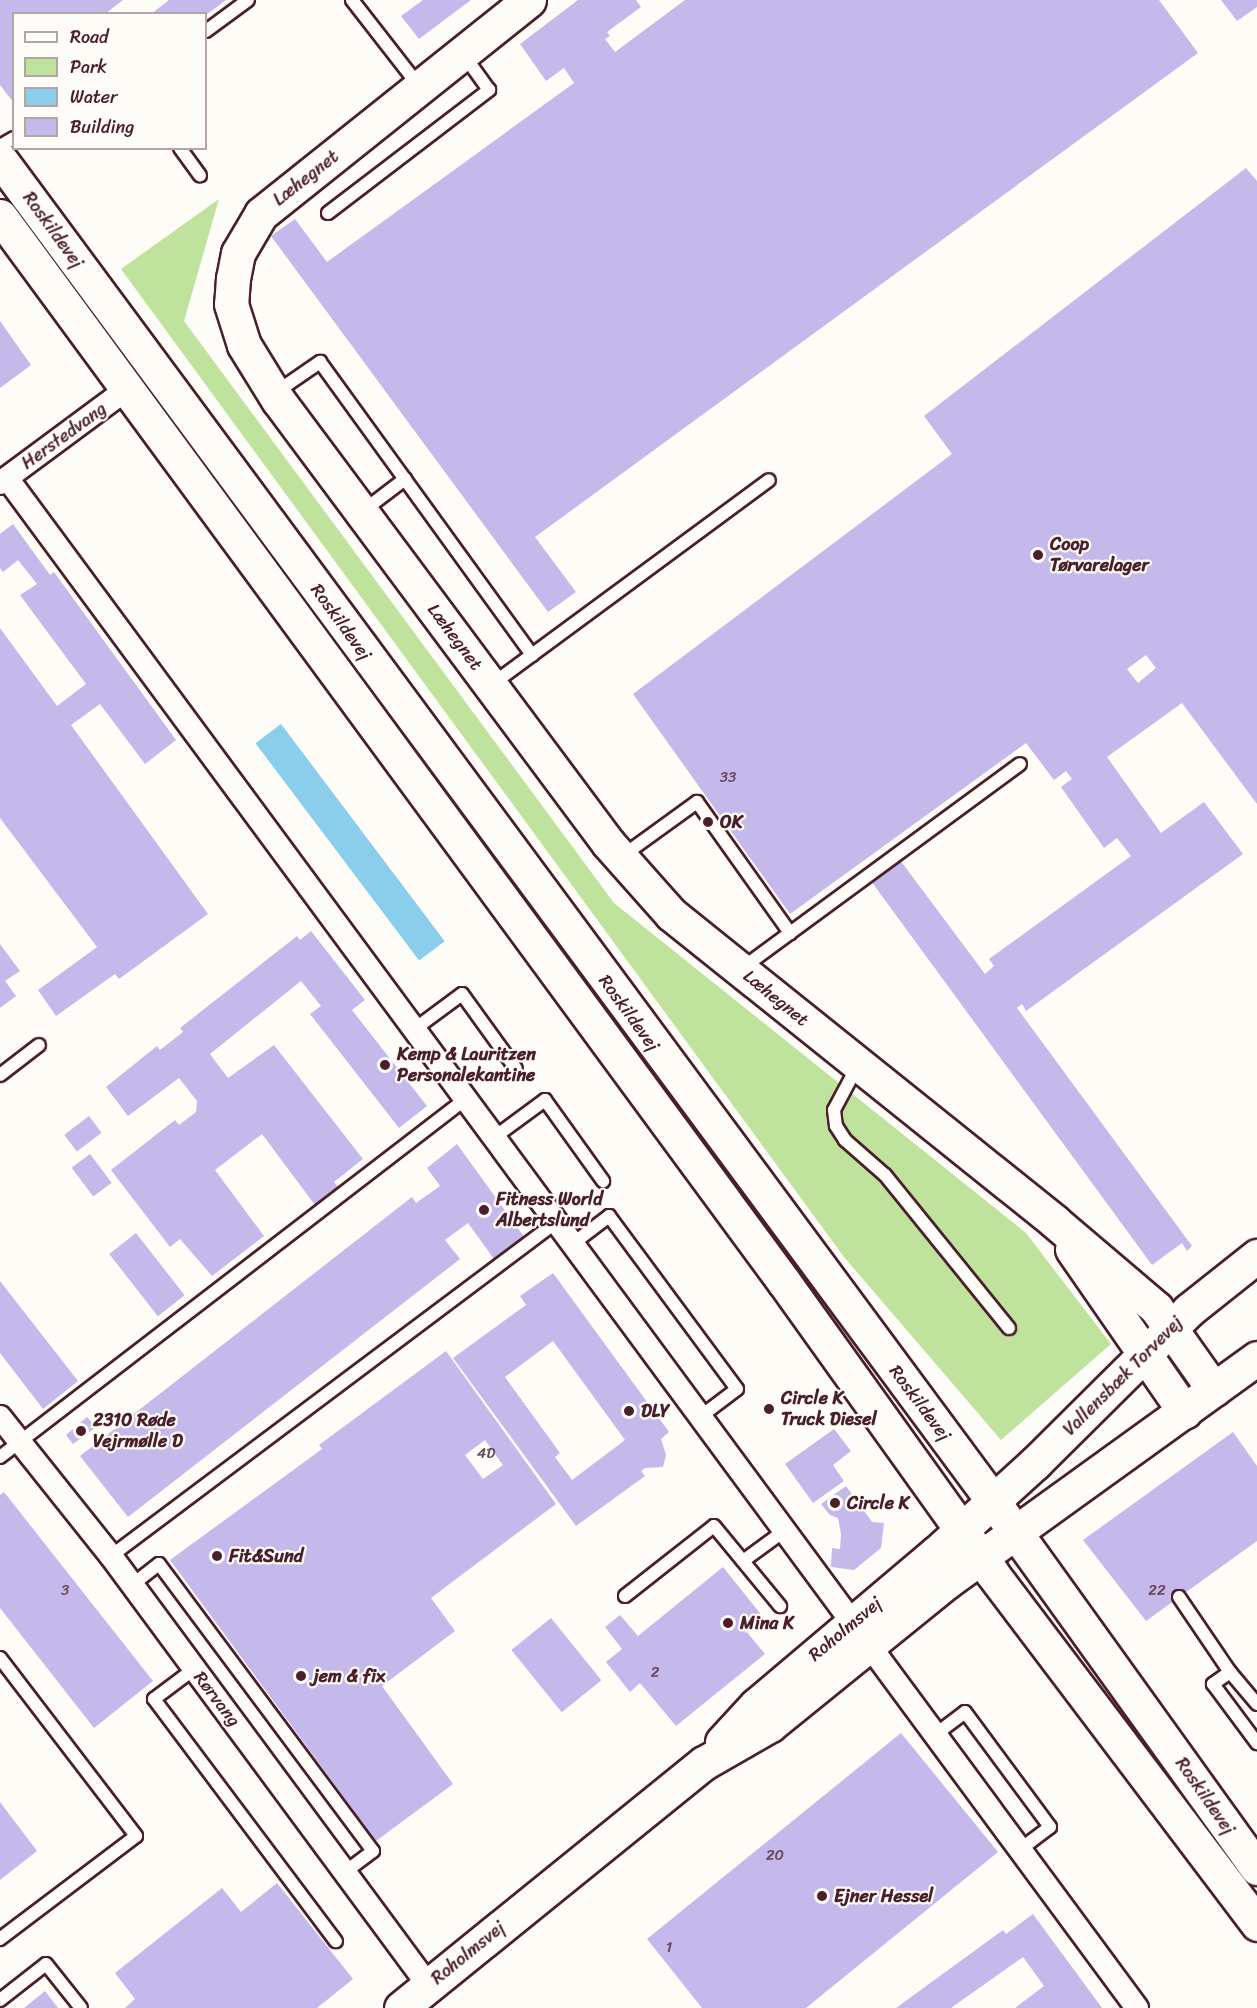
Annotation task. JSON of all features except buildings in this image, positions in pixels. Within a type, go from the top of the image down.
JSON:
[{"type":"main road","name":"Læhegnet","points":[[529,0],[421,89],[261,214],[238,253],[231,304],[235,324],[274,394],[621,857],[671,914],[1055,1222],[1156,1308],[1214,1390]]},
{"type":"main road","name":"Roskildevej","points":[[0,159],[998,1545],[1194,1838],[1257,1924]]},
{"type":"main road","name":"Roskildevej","points":[[0,216],[816,1325],[977,1516],[998,1545],[1158,1729],[1257,1868]]},
{"type":"main road","name":"Læhegnet","points":[[1055,1222],[1143,1356],[1185,1412]]},
{"type":"main road","name":"Vallensbæk Torvevej","points":[[977,1516],[1171,1328],[1257,1256]]},
{"type":"main road","points":[[998,1545],[1257,1358]]},
{"type":"main road","name":"Roholmsvej","points":[[401,2008],[704,1763],[770,1725],[977,1516]]},
{"type":"main road","name":"Roholmsvej","points":[[861,1633],[998,1545]]},
{"type":"main road","points":[[1194,1838],[1257,1906]]},
{"type":"street","name":"Herstedvang","points":[[3,481],[128,390]]},
{"type":"street","points":[[3,481],[861,1633],[1137,2008]]},
{"type":"street","name":"Rørvang","points":[[0,1417],[22,1440],[111,1556],[429,1986]]},
{"type":"lane","points":[[207,30],[248,0]]},
{"type":"lane","points":[[352,0],[421,89]]},
{"type":"lane","points":[[328,213],[489,90],[464,54]]},
{"type":"lane","points":[[181,150],[200,176]]},
{"type":"lane","points":[[274,394],[320,362],[532,655]]},
{"type":"lane","points":[[362,513],[405,479]]},
{"type":"lane","points":[[490,685],[769,480]]},
{"type":"lane","points":[[740,969],[1020,764]]},
{"type":"lane","points":[[621,857],[697,802],[790,933]]},
{"type":"lane","points":[[412,1031],[462,994],[516,1069]]},
{"type":"lane","points":[[0,1075],[39,1046]]},
{"type":"lane","points":[[858,1064],[834,1110],[836,1126],[845,1140],[885,1175],[1009,1328]]},
{"type":"lane","points":[[492,1139],[545,1100],[603,1181]]},
{"type":"lane","points":[[0,1457],[463,1101]]},
{"type":"lane","points":[[571,1245],[609,1216],[737,1389],[700,1417]]},
{"type":"lane","points":[[111,1556],[555,1223]]},
{"type":"lane","points":[[624,1596],[714,1526],[780,1606]]},
{"type":"lane","points":[[743,1561],[784,1531]]},
{"type":"lane","points":[[132,1585],[159,1564],[373,1851],[345,1872]]},
{"type":"lane","points":[[1179,1597],[1230,1672],[1257,1704]]},
{"type":"lane","points":[[0,1658],[136,1836],[0,1939]]},
{"type":"lane","points":[[194,1669],[154,1699],[336,1941]]},
{"type":"lane","points":[[1230,1672],[1214,1684],[1257,1743]]},
{"type":"lane","points":[[936,1734],[965,1712],[1050,1827],[1021,1849]]},
{"type":"lane","points":[[0,2000],[46,1964],[81,2008]]},
{"type":"green space","points":[[219,199],[184,321],[614,903],[1026,1233],[1111,1344],[1001,1440],[844,1257],[121,269]]},
{"type":"water","points":[[281,724],[445,941],[419,960],[255,743]]},
{"type":"place","name":"Coop Tørvarelager","points":[[1038,555]]},
{"type":"place","name":"OK","points":[[708,822]]},
{"type":"place","name":"Kemp & Lauritzen Personalekantine","points":[[385,1065]]},
{"type":"place","name":"Fitness World Albertslund","points":[[484,1210]]},
{"type":"place","name":"Circle K Truck Diesel","points":[[769,1409]]},
{"type":"place","name":"DLY","points":[[629,1411]]},
{"type":"place","name":"2310 Røde Vejrmølle D","points":[[81,1431]]},
{"type":"place","name":"Circle K","points":[[835,1503]]},
{"type":"place","name":"Fit&Sund","points":[[217,1556]]},
{"type":"place","name":"Mina K","points":[[728,1623]]},
{"type":"place","name":"jem & fix","points":[[301,1676]]},
{"type":"place","name":"Ejner Hessel","points":[[822,1896]]}]
